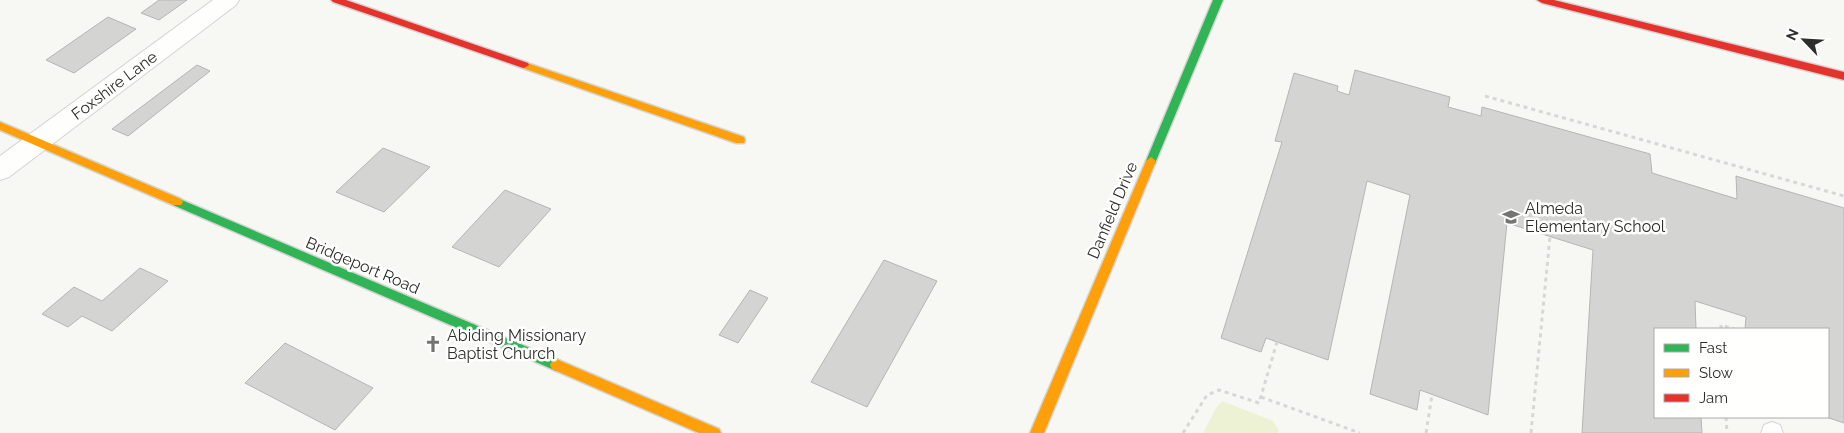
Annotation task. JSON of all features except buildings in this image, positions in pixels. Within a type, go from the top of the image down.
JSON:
[{"type":"street","name":"Foxshire Lane","points":[[0,170],[228,0]]},
{"type":"street","points":[[336,0],[740,140]]},
{"type":"street","name":"Danfield Drive","points":[[1037,433],[1218,0]]},
{"type":"street","points":[[1542,0],[1844,76]]},
{"type":"street","name":"Bridgeport Road","points":[[0,126],[714,433]]},
{"type":"path","points":[[1486,96],[1844,196]]},
{"type":"path","points":[[1531,433],[1550,236]]},
{"type":"path","points":[[1721,328],[1721,325],[1731,328]]},
{"type":"path","points":[[1185,432],[1207,395],[1219,390],[1259,403],[1277,342]]},
{"type":"path","points":[[1426,433],[1432,395]]},
{"type":"path","points":[[1261,397],[1360,433]]},
{"type":"path","points":[[1726,418],[1727,433]]},
{"type":"green space","points":[[1222,401],[1273,421],[1279,431],[1278,433],[1203,433],[1216,408]]},
{"type":"traffic: fast","points":[[1151,161],[1218,0]]},
{"type":"traffic: fast","points":[[177,202],[556,365]]},
{"type":"traffic: slow","points":[[524,65],[740,140]]},
{"type":"traffic: slow","points":[[0,126],[177,202]]},
{"type":"traffic: slow","points":[[1037,433],[1151,161]]},
{"type":"traffic: slow","points":[[556,365],[714,433]]},
{"type":"traffic: jam","points":[[336,0],[524,65]]},
{"type":"traffic: jam","points":[[1542,0],[1844,76]]},
{"type":"place","name":"Almeda Elementary School","points":[[1511,217]]},
{"type":"place","name":"Abiding Missionary Baptist Church","points":[[433,344]]}]
